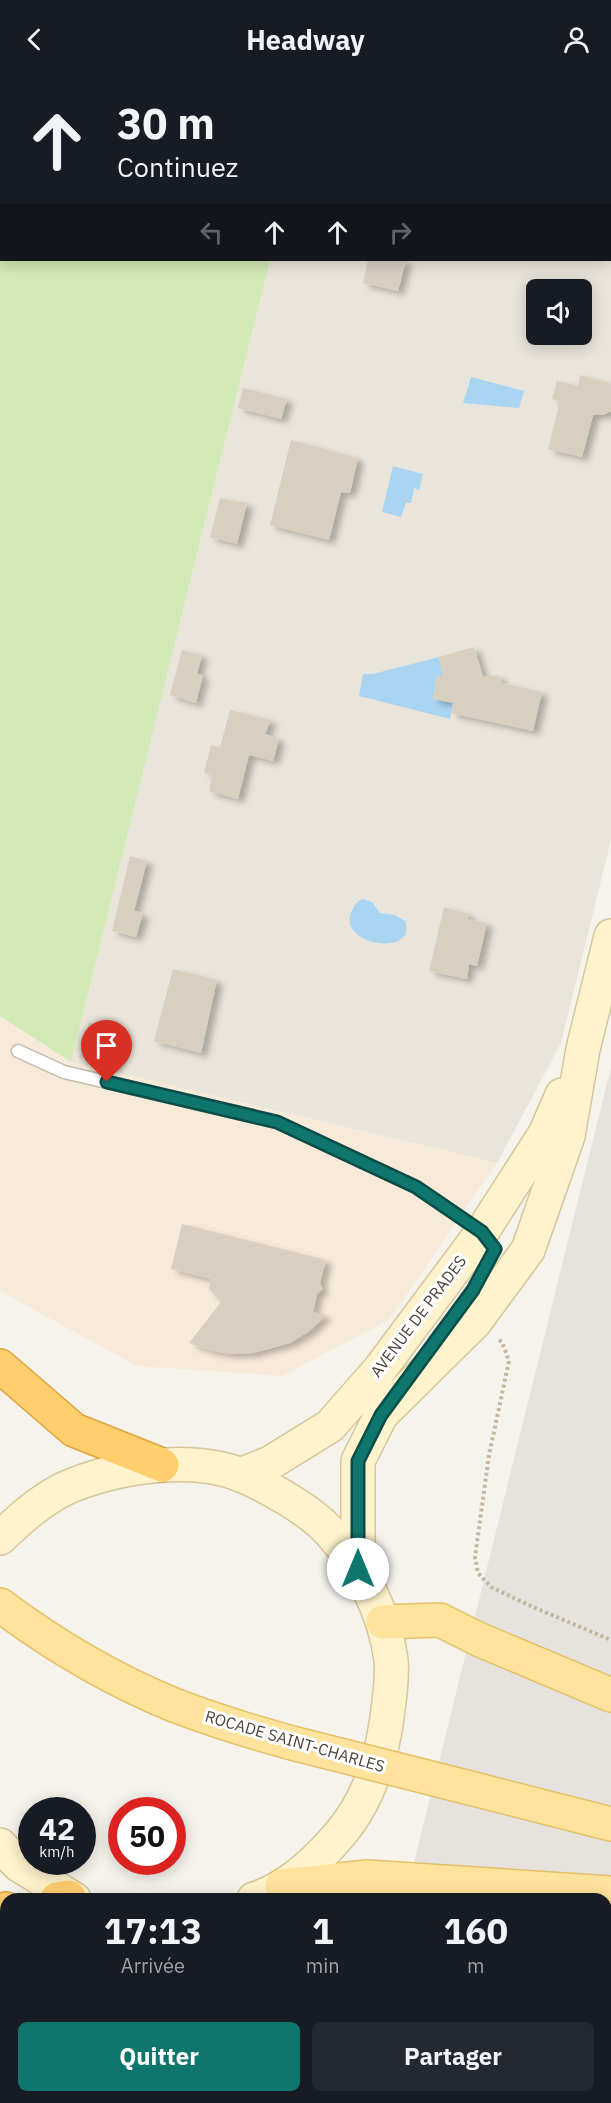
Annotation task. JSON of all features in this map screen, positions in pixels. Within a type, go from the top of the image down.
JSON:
[{"type":"highway","points":[[0,1366],[74,1430],[162,1465]]},
{"type":"main road","name":"AVENUE DE PRADES","points":[[358,1569],[358,1461],[381,1415],[475,1322],[528,1250],[568,1136],[583,1048],[611,936]]},
{"type":"main road","name":"AVENUE DE PRADES","points":[[240,1475],[270,1463],[330,1426],[380,1369],[482,1232],[545,1134],[583,1048]]},
{"type":"main road","points":[[0,1538],[25,1514],[55,1494],[123,1470],[185,1464],[240,1475],[287,1498],[328,1530],[358,1569],[383,1622],[391,1661],[383,1748],[370,1787],[350,1823],[322,1856],[266,1893]]},
{"type":"main road","name":"ROCADE SAINT-CHARLES","points":[[13,1614],[116,1676],[173,1704],[234,1726],[292,1743],[611,1824]]},
{"type":"main road","points":[[383,1622],[440,1620],[478,1639],[611,1695]]},
{"type":"main road","points":[[0,1845],[19,1865],[59,1893]]},
{"type":"main road","points":[[275,1893],[367,1877],[611,1893]]},
{"type":"lane","points":[[18,1051],[64,1072],[277,1122],[416,1187],[482,1232],[495,1249],[473,1290],[381,1415]]},
{"type":"path","points":[[475,1322],[502,1342],[509,1361],[489,1455],[475,1557],[478,1573],[491,1587],[611,1640]]},
{"type":"shaded area","points":[[270,261],[611,261],[611,840],[561,1043],[497,1163],[71,1062]]},
{"type":"shaded area","points":[[0,1016],[71,1062],[497,1163],[389,1320],[282,1376],[137,1366],[0,1291]]},
{"type":"shaded area","points":[[611,1067],[611,1893],[406,1893]]},
{"type":"green space","points":[[0,261],[270,261],[71,1062],[0,1016]]},
{"type":"water","points":[[471,377],[524,391],[519,408],[463,403]]},
{"type":"water","points":[[393,466],[423,474],[419,490],[414,488],[411,503],[406,503],[401,517],[382,512]]},
{"type":"water","points":[[439,657],[443,677],[437,676],[433,698],[453,703],[450,719],[359,696],[363,674],[373,674]]},
{"type":"water","points":[[363,899],[372,902],[380,913],[395,915],[405,921],[406,933],[400,940],[378,943],[356,933],[350,924],[351,913],[357,902]]},
{"type":"building","points":[[368,261],[406,261],[398,291],[363,283]]},
{"type":"building","points":[[580,375],[609,383],[611,388],[611,411],[603,415],[593,415],[582,457],[548,449],[560,401],[552,399],[557,381],[578,386]]},
{"type":"building","points":[[243,388],[287,399],[281,419],[238,408]]},
{"type":"building","points":[[291,440],[358,458],[350,493],[341,492],[329,540],[270,525]]},
{"type":"building","points":[[220,498],[247,503],[237,544],[210,537]]},
{"type":"building","points":[[474,647],[483,677],[498,675],[502,683],[542,692],[533,731],[451,713],[453,703],[433,699],[437,676],[443,677],[439,657]]},
{"type":"building","points":[[182,650],[202,655],[197,674],[203,675],[196,703],[170,695]]},
{"type":"building","points":[[230,710],[271,720],[265,734],[279,739],[273,761],[249,755],[238,799],[209,791],[212,775],[204,773],[211,745],[220,747]]},
{"type":"building","points":[[130,856],[147,861],[134,911],[143,913],[136,937],[112,931]]},
{"type":"building","points":[[444,907],[469,914],[467,919],[487,923],[477,966],[469,964],[467,979],[429,971]]},
{"type":"building","points":[[173,969],[217,980],[201,1053],[154,1041]]},
{"type":"building","points":[[89,1023],[124,1032],[115,1068],[79,1058]]},
{"type":"building","points":[[182,1224],[326,1260],[320,1283],[323,1289],[317,1294],[313,1312],[326,1315],[311,1330],[290,1343],[253,1353],[230,1354],[189,1343],[221,1302],[209,1289],[211,1279],[171,1269]]},
{"type":"route","points":[[107,1082],[277,1122],[416,1187],[482,1232],[495,1249],[473,1290],[381,1415],[358,1461],[358,1569]]}]
